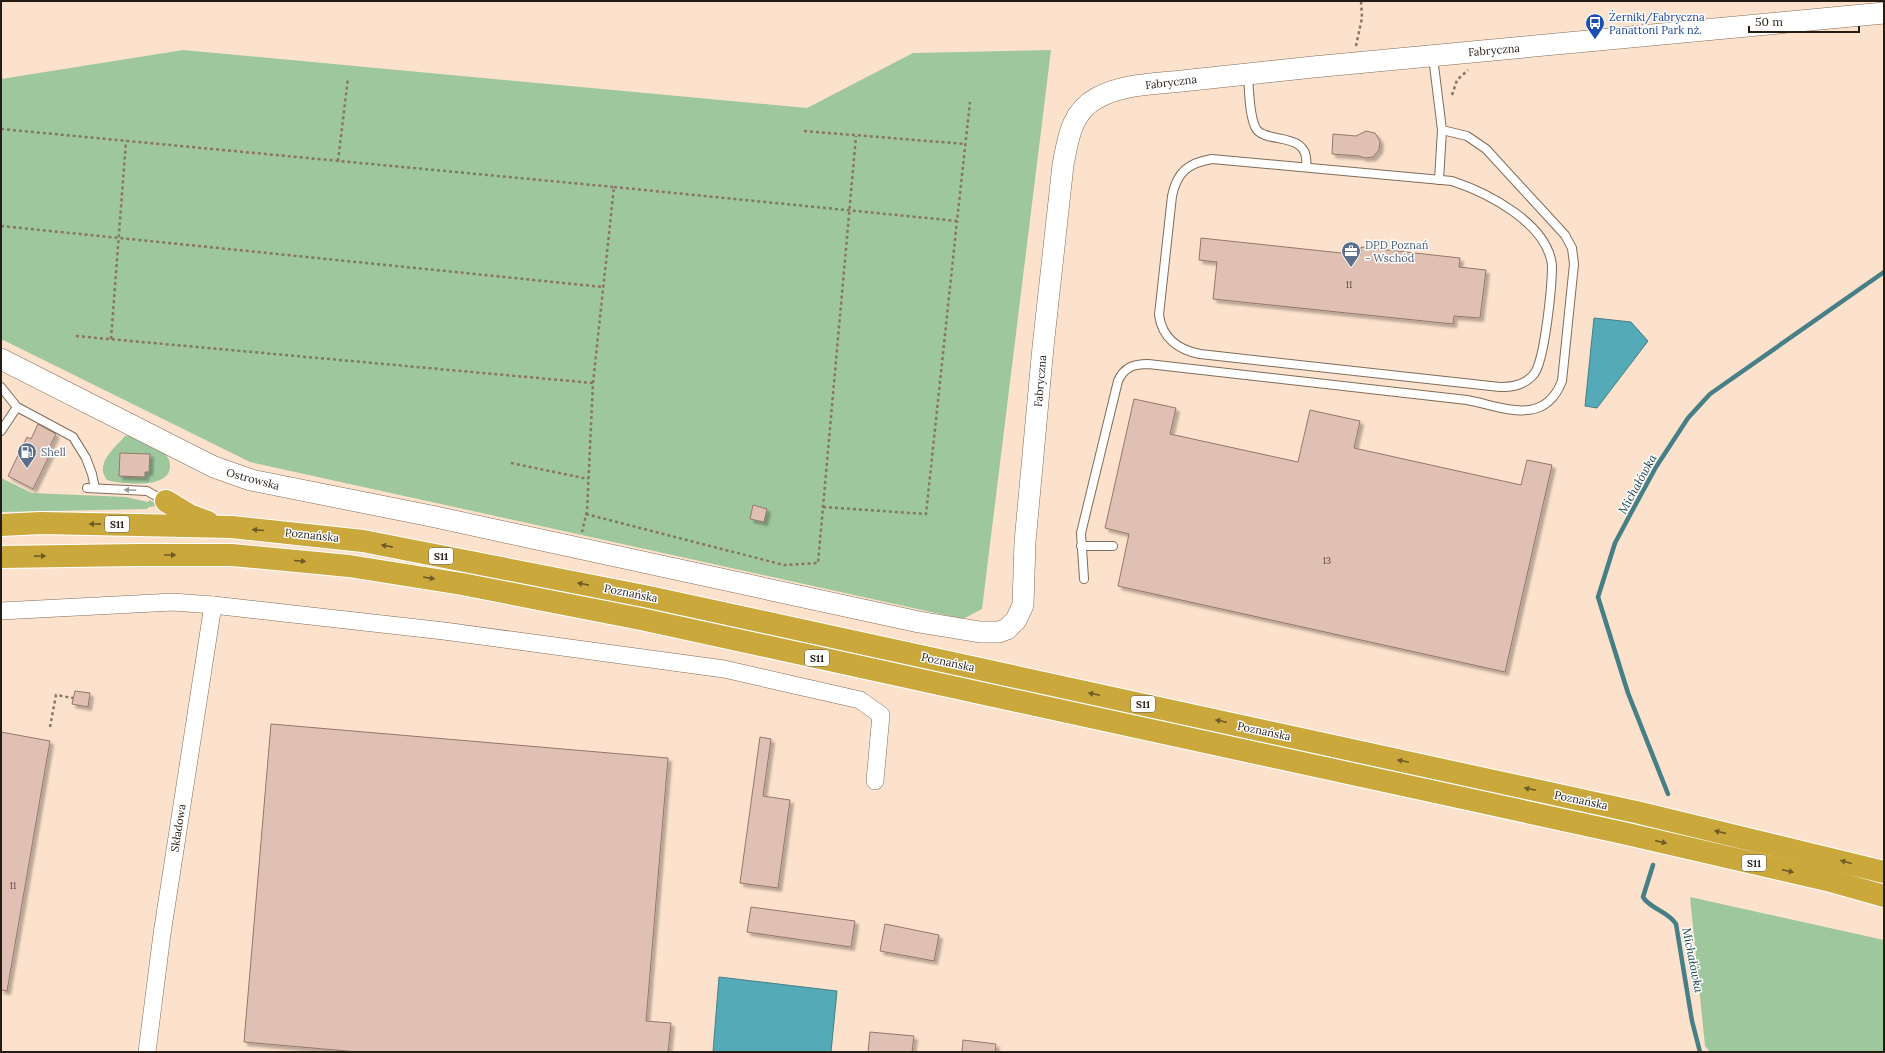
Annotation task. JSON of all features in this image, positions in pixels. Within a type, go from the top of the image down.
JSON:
[{"type":"highway","points":[[166,501],[194,518],[232,528]]},
{"type":"highway","name":"Poznańska","points":[[1,525],[41,524],[232,528],[363,541],[649,597],[1636,812],[1884,872]]},
{"type":"highway","name":"S11","points":[[1,557],[232,555],[349,566],[462,584],[641,619],[1623,833],[1827,880],[1884,896]]},
{"type":"street","name":"Fabryczna","points":[[579,548],[919,622],[980,632],[999,632],[1007,629],[1016,620],[1023,605],[1025,542],[1059,205],[1068,142],[1077,115],[1082,108],[1094,100],[1119,90],[1140,86],[1355,63],[1884,13]]},
{"type":"street","name":"Ostrowska","points":[[1,360],[214,467],[231,474],[289,488],[431,516],[579,548]]},
{"type":"street","points":[[1,611],[173,602],[213,605],[444,632],[724,669],[860,700],[881,715],[875,781]]},
{"type":"street","name":"Składowa","points":[[147,1052],[162,934],[213,605]]},
{"type":"lane","points":[[1433,56],[1442,130],[1439,180]]},
{"type":"lane","points":[[1248,74],[1253,118],[1257,129],[1262,133],[1285,139],[1297,145],[1305,154],[1306,167]]},
{"type":"lane","points":[[1084,579],[1081,546],[1083,525],[1118,381],[1123,372],[1134,365],[1148,364],[1467,400],[1517,411],[1532,409],[1541,405],[1556,392],[1562,381],[1574,264],[1572,248],[1560,228],[1486,149],[1467,136],[1442,130]]},
{"type":"lane","points":[[1212,159],[1439,180],[1452,181],[1466,187],[1522,217],[1541,238],[1549,252],[1552,272],[1541,358],[1535,373],[1530,378],[1516,386],[1500,387],[1200,354],[1179,346],[1168,337],[1160,322],[1159,311],[1172,196],[1178,178],[1192,164],[1212,159]]},
{"type":"lane","points":[[1,387],[17,407],[76,440],[90,467],[91,488],[147,491],[166,501]]},
{"type":"lane","points":[[1,432],[17,407]]},
{"type":"lane","points":[[1081,546],[1113,546]]},
{"type":"path","points":[[1355,63],[1354,56],[1362,18],[1361,1]]},
{"type":"path","points":[[338,161],[348,78]]},
{"type":"path","points":[[823,507],[926,514],[970,102]]},
{"type":"path","points":[[1,129],[957,221]]},
{"type":"path","points":[[804,131],[965,144]]},
{"type":"path","points":[[586,514],[784,565],[818,563],[856,136]]},
{"type":"path","points":[[111,339],[126,141]]},
{"type":"path","points":[[579,548],[586,514],[593,383],[614,187]]},
{"type":"path","points":[[1,226],[603,287]]},
{"type":"path","points":[[76,336],[593,383]]},
{"type":"path","points":[[511,463],[588,479]]},
{"type":"path","points":[[50,727],[56,695],[73,698]]},
{"type":"green space","points":[[183,50],[807,108],[913,53],[1051,50],[982,609],[963,619],[250,462],[1,339],[1,79]]},
{"type":"green space","points":[[130,435],[156,447],[167,456],[170,465],[168,473],[163,478],[155,482],[134,484],[107,480],[103,468],[107,456],[125,436]]},
{"type":"green space","points":[[1,478],[32,493],[126,497],[148,502],[149,500],[158,504],[157,506],[149,507],[147,509],[1,512]]},
{"type":"green space","points":[[1690,897],[1884,940],[1884,1052],[1710,1052],[1705,1046]]},
{"type":"water","points":[[1594,318],[1631,322],[1648,341],[1597,408],[1585,406]]},
{"type":"water","points":[[719,977],[837,991],[831,1052],[713,1052]]},
{"type":"building","points":[[1366,131],[1375,133],[1380,141],[1379,150],[1373,157],[1365,158],[1359,156],[1332,154],[1333,134],[1356,136]]},
{"type":"building","points":[[1201,238],[1360,255],[1361,247],[1460,258],[1459,267],[1486,270],[1480,318],[1454,316],[1453,324],[1213,299],[1217,262],[1199,260]]},
{"type":"building","points":[[1134,399],[1176,408],[1170,434],[1298,462],[1310,410],[1360,421],[1354,448],[1521,485],[1527,460],[1552,465],[1505,672],[1118,586],[1129,534],[1105,528]]},
{"type":"building","points":[[38,424],[56,434],[49,448],[52,450],[33,489],[8,476],[27,437],[31,439]]},
{"type":"building","points":[[120,453],[150,454],[149,472],[145,472],[145,477],[119,476]]},
{"type":"building","points":[[753,505],[767,509],[764,522],[750,519]]},
{"type":"building","points":[[75,691],[90,693],[88,707],[72,704]]},
{"type":"building","points":[[271,724],[668,758],[646,1021],[671,1023],[668,1052],[358,1052],[244,1042]]},
{"type":"building","points":[[1,732],[50,741],[7,991],[1,990]]},
{"type":"building","points":[[760,737],[771,739],[763,796],[790,800],[778,888],[740,883]]},
{"type":"building","points":[[751,907],[855,921],[851,947],[747,932]]},
{"type":"building","points":[[885,924],[939,935],[934,961],[880,951]]},
{"type":"building","points":[[870,1032],[914,1036],[912,1052],[868,1052]]},
{"type":"building","points":[[963,1040],[996,1044],[995,1052],[962,1052]]},
{"type":"waterway","name":"Michałówka","points":[[1668,794],[1628,693],[1598,597],[1615,543],[1656,467],[1688,418],[1710,394],[1884,272]]},
{"type":"waterway","name":"Michałówka","points":[[1653,865],[1643,897],[1676,924],[1692,1021],[1700,1052]]},
{"type":"place","name":"Żerniki/Fabryczna Panattoni Park nż.","points":[[1595,40]]},
{"type":"place","name":"DPD Poznań - Wschód","points":[[1351,268]]},
{"type":"place","name":"Shell","points":[[27,469]]}]
